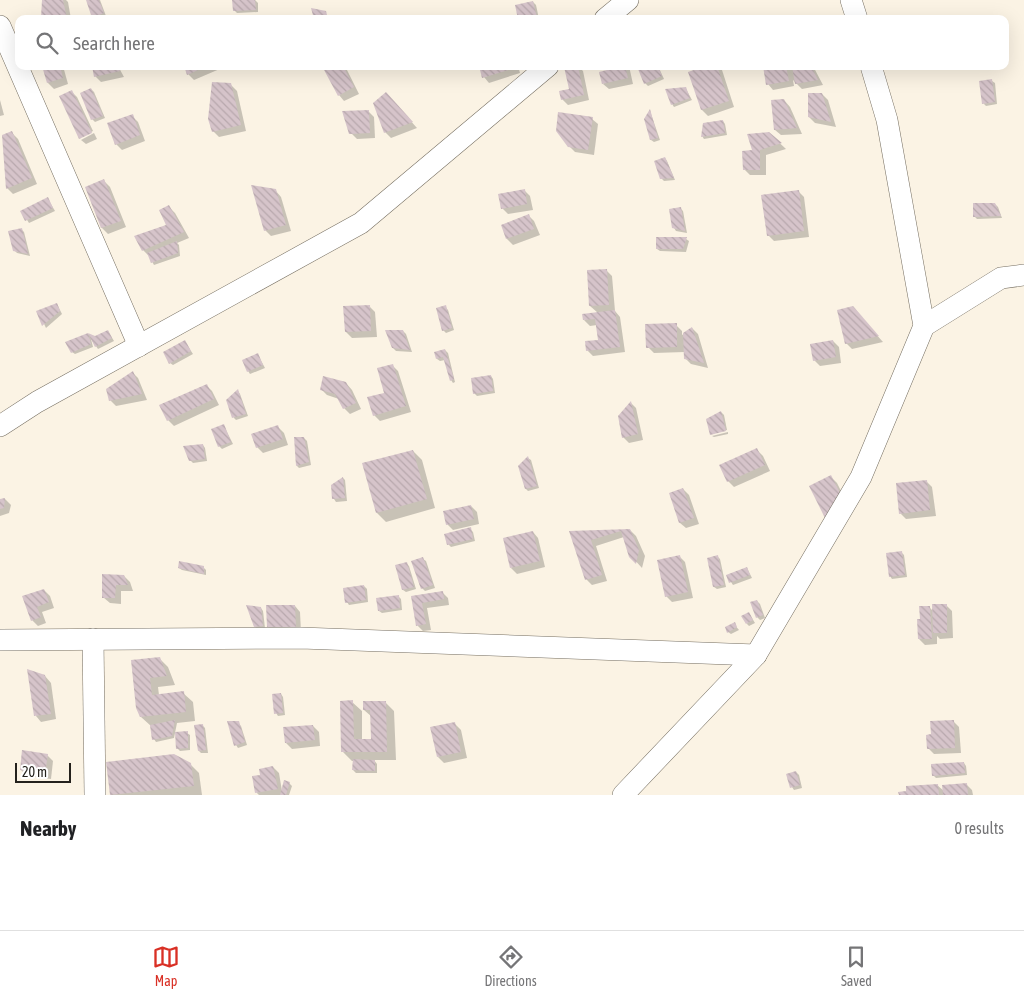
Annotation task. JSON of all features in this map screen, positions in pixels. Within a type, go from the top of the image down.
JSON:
[{"type":"street","points":[[611,15],[628,0]]},
{"type":"street","points":[[851,0],[855,15]]},
{"type":"street","points":[[0,26],[15,61]]},
{"type":"street","points":[[19,70],[139,346]]},
{"type":"street","points":[[0,426],[36,402],[362,223],[543,70]]},
{"type":"street","points":[[623,795],[756,655],[861,477],[924,326],[887,120],[872,70]]},
{"type":"street","points":[[924,326],[1001,278],[1024,275]]},
{"type":"street","points":[[0,640],[301,638],[756,655]]},
{"type":"street","points":[[93,639],[95,795]]},
{"type":"building","points":[[42,0],[63,0],[66,15],[41,15]]},
{"type":"building","points":[[86,0],[99,0],[104,13],[91,15]]},
{"type":"building","points":[[232,0],[255,0],[256,10],[233,11]]},
{"type":"building","points":[[533,1],[536,15],[517,15],[515,5]]},
{"type":"building","points":[[311,8],[326,11],[327,15],[313,15]]},
{"type":"building","points":[[43,70],[61,70],[63,78],[47,83]]},
{"type":"building","points":[[93,70],[120,71],[94,77]]},
{"type":"building","points":[[185,70],[198,70],[187,75]]},
{"type":"building","points":[[324,70],[345,70],[354,87],[338,96]]},
{"type":"building","points":[[480,70],[508,70],[482,78]]},
{"type":"building","points":[[565,70],[579,70],[584,95],[561,100],[559,91],[569,89]]},
{"type":"building","points":[[626,70],[628,78],[602,84],[599,72]]},
{"type":"building","points":[[638,70],[660,70],[662,76],[644,84]]},
{"type":"building","points":[[694,70],[718,70],[729,101],[701,110],[688,72]]},
{"type":"building","points":[[764,70],[787,70],[789,81],[766,85]]},
{"type":"building","points":[[793,70],[813,70],[818,80],[795,84]]},
{"type":"building","points":[[992,79],[995,102],[982,104],[979,81]]},
{"type":"building","points":[[212,82],[231,83],[241,125],[212,132],[208,119]]},
{"type":"building","points":[[686,87],[690,98],[671,105],[665,89]]},
{"type":"building","points":[[91,88],[103,116],[91,120],[80,93]]},
{"type":"building","points":[[72,90],[92,133],[79,139],[59,96]]},
{"type":"building","points":[[386,92],[413,122],[384,133],[373,103]]},
{"type":"building","points":[[808,93],[822,93],[831,122],[808,117]]},
{"type":"building","points":[[784,99],[797,128],[774,130],[771,100]]},
{"type":"building","points":[[650,109],[658,138],[650,140],[644,119]]},
{"type":"building","points":[[369,110],[370,133],[349,134],[342,111]]},
{"type":"building","points":[[558,112],[593,117],[588,150],[568,147],[556,131]]},
{"type":"building","points":[[133,114],[140,135],[115,145],[107,123]]},
{"type":"building","points":[[723,120],[725,133],[701,137],[703,123]]},
{"type":"building","points":[[12,131],[32,178],[6,189],[2,135]]},
{"type":"building","points":[[769,132],[782,143],[760,150],[760,170],[743,170],[742,151],[752,150],[747,134]]},
{"type":"building","points":[[665,157],[674,178],[660,179],[654,161]]},
{"type":"building","points":[[104,179],[121,221],[101,228],[85,187]]},
{"type":"building","points":[[251,185],[276,189],[286,225],[264,231]]},
{"type":"building","points":[[525,189],[527,204],[501,209],[498,194]]},
{"type":"building","points":[[799,190],[804,231],[767,236],[761,195]]},
{"type":"building","points":[[48,197],[53,208],[25,221],[20,211]]},
{"type":"building","points":[[973,203],[995,203],[1001,216],[973,217]]},
{"type":"building","points":[[169,205],[184,232],[142,251],[134,236],[166,225],[159,210]]},
{"type":"building","points":[[681,207],[685,231],[672,228],[669,209]]},
{"type":"building","points":[[529,214],[534,229],[506,239],[501,225]]},
{"type":"building","points":[[22,228],[28,254],[13,251],[8,231]]},
{"type":"building","points":[[656,237],[687,237],[683,249],[656,249]]},
{"type":"building","points":[[177,241],[178,253],[151,263],[147,253]]},
{"type":"building","points":[[607,269],[609,305],[589,306],[587,270]]},
{"type":"building","points":[[57,303],[60,311],[42,326],[36,311]]},
{"type":"building","points":[[370,305],[371,331],[345,332],[343,306]]},
{"type":"building","points":[[446,305],[452,328],[442,331],[436,308]]},
{"type":"building","points":[[853,306],[879,336],[845,344],[837,310]]},
{"type":"building","points":[[615,310],[620,347],[586,351],[585,341],[598,340],[595,319],[583,320],[582,314]]},
{"type":"building","points":[[677,323],[677,347],[646,348],[645,324]]},
{"type":"building","points":[[692,327],[704,363],[684,359],[683,333]]},
{"type":"building","points":[[108,330],[112,338],[95,347],[88,333],[95,336]]},
{"type":"building","points":[[385,330],[403,330],[410,350],[392,348]]},
{"type":"building","points":[[88,333],[91,344],[71,353],[65,342]]},
{"type":"building","points":[[185,340],[191,351],[169,364],[163,352]]},
{"type":"building","points":[[833,340],[836,357],[813,361],[810,344]]},
{"type":"building","points":[[445,349],[454,379],[450,381],[443,357],[436,359],[434,352]]},
{"type":"building","points":[[258,353],[263,365],[247,372],[242,360]]},
{"type":"building","points":[[393,364],[406,406],[373,416],[367,397],[384,393],[377,368]]},
{"type":"building","points":[[133,371],[142,394],[109,401],[106,389]]},
{"type":"building","points":[[491,375],[493,391],[473,394],[471,378]]},
{"type":"building","points":[[323,376],[346,382],[356,403],[343,409],[335,394],[320,390]]},
{"type":"building","points":[[207,384],[214,399],[167,421],[159,405]]},
{"type":"building","points":[[238,389],[246,414],[232,418],[226,400]]},
{"type":"building","points":[[631,401],[638,434],[622,438],[618,416]]},
{"type":"building","points":[[721,411],[726,431],[710,435],[706,419]]},
{"type":"building","points":[[224,424],[231,442],[218,447],[211,429]]},
{"type":"building","points":[[278,425],[283,439],[256,448],[251,434]]},
{"type":"building","points":[[294,437],[304,437],[309,462],[296,466]]},
{"type":"building","points":[[203,444],[205,459],[189,461],[183,446]]},
{"type":"building","points":[[757,448],[765,465],[727,482],[719,465]]},
{"type":"building","points":[[413,450],[427,499],[376,513],[362,463]]},
{"type":"building","points":[[528,456],[537,486],[525,489],[518,466]]},
{"type":"building","points":[[831,475],[847,507],[825,518],[809,486]]},
{"type":"building","points":[[343,477],[345,498],[332,499],[331,485]]},
{"type":"building","points":[[927,480],[930,510],[899,514],[896,483]]},
{"type":"building","points":[[683,488],[694,518],[679,523],[669,493]]},
{"type":"building","points":[[5,498],[4,508],[0,509],[0,499]]},
{"type":"building","points":[[471,505],[474,519],[446,525],[443,511]]},
{"type":"building","points":[[471,527],[473,539],[447,545],[444,534]]},
{"type":"building","points":[[630,529],[639,550],[636,564],[629,557],[621,531],[591,540],[602,575],[585,580],[569,531]]},
{"type":"building","points":[[533,531],[540,561],[510,568],[503,538]]},
{"type":"building","points":[[902,551],[905,575],[889,577],[886,553]]},
{"type":"building","points":[[680,555],[688,592],[665,597],[657,560]]},
{"type":"building","points":[[718,555],[724,585],[713,587],[707,558]]},
{"type":"building","points":[[423,557],[433,585],[421,589],[411,561]]},
{"type":"building","points":[[179,561],[204,566],[204,574],[178,568]]},
{"type":"building","points":[[407,562],[414,587],[402,590],[395,565]]},
{"type":"building","points":[[747,567],[750,575],[729,583],[726,575]]},
{"type":"building","points":[[102,574],[124,575],[128,585],[116,585],[115,598],[102,598]]},
{"type":"building","points":[[364,585],[366,600],[345,603],[343,588]]},
{"type":"building","points":[[44,589],[49,602],[37,607],[41,617],[31,621],[22,596]]},
{"type":"building","points":[[443,591],[444,599],[422,603],[426,624],[416,626],[411,596]]},
{"type":"building","points":[[399,595],[400,608],[378,611],[376,598]]},
{"type":"building","points":[[757,600],[763,615],[756,618],[750,602]]},
{"type":"building","points":[[932,604],[947,604],[947,633],[933,633]]},
{"type":"building","points":[[246,605],[261,607],[263,626],[254,627]]},
{"type":"building","points":[[266,605],[295,605],[296,627],[267,627]]},
{"type":"building","points":[[919,606],[930,606],[932,639],[918,639],[917,619],[920,619]]},
{"type":"building","points":[[749,612],[753,620],[746,624],[741,616]]},
{"type":"building","points":[[735,622],[737,627],[727,633],[725,627]]},
{"type":"building","points":[[160,657],[167,676],[150,678],[152,695],[184,691],[186,712],[140,717],[136,708],[131,660]]},
{"type":"building","points":[[27,669],[45,675],[51,714],[34,716]]},
{"type":"building","points":[[281,693],[283,713],[274,714],[272,694]]},
{"type":"building","points":[[353,700],[354,739],[371,739],[370,710],[363,710],[363,701],[386,701],[387,752],[341,752],[340,701]]},
{"type":"building","points":[[175,720],[172,736],[152,740],[150,725]]},
{"type":"building","points":[[954,720],[955,748],[927,749],[926,735],[931,734],[930,721]]},
{"type":"building","points":[[227,721],[239,721],[245,742],[234,746]]},
{"type":"building","points":[[455,722],[461,752],[437,757],[430,727]]},
{"type":"building","points":[[203,724],[206,750],[198,751],[194,725]]},
{"type":"building","points":[[313,725],[315,740],[285,743],[283,727]]},
{"type":"building","points":[[188,731],[188,748],[176,749],[175,732]]},
{"type":"building","points":[[22,750],[48,754],[45,774],[20,770]]},
{"type":"building","points":[[174,754],[191,763],[194,786],[110,795],[106,762]]},
{"type":"building","points":[[353,759],[375,760],[375,771],[352,770]]},
{"type":"building","points":[[964,762],[965,773],[932,776],[931,764]]},
{"type":"building","points":[[273,766],[278,789],[255,793],[252,776],[260,775],[259,769]]},
{"type":"building","points":[[796,771],[800,785],[790,788],[786,774]]},
{"type":"building","points":[[284,780],[290,782],[286,795],[280,795]]},
{"type":"building","points":[[967,783],[968,795],[943,795],[942,785]]},
{"type":"building","points":[[938,784],[939,795],[899,795],[898,792],[906,791],[906,786]]}]
